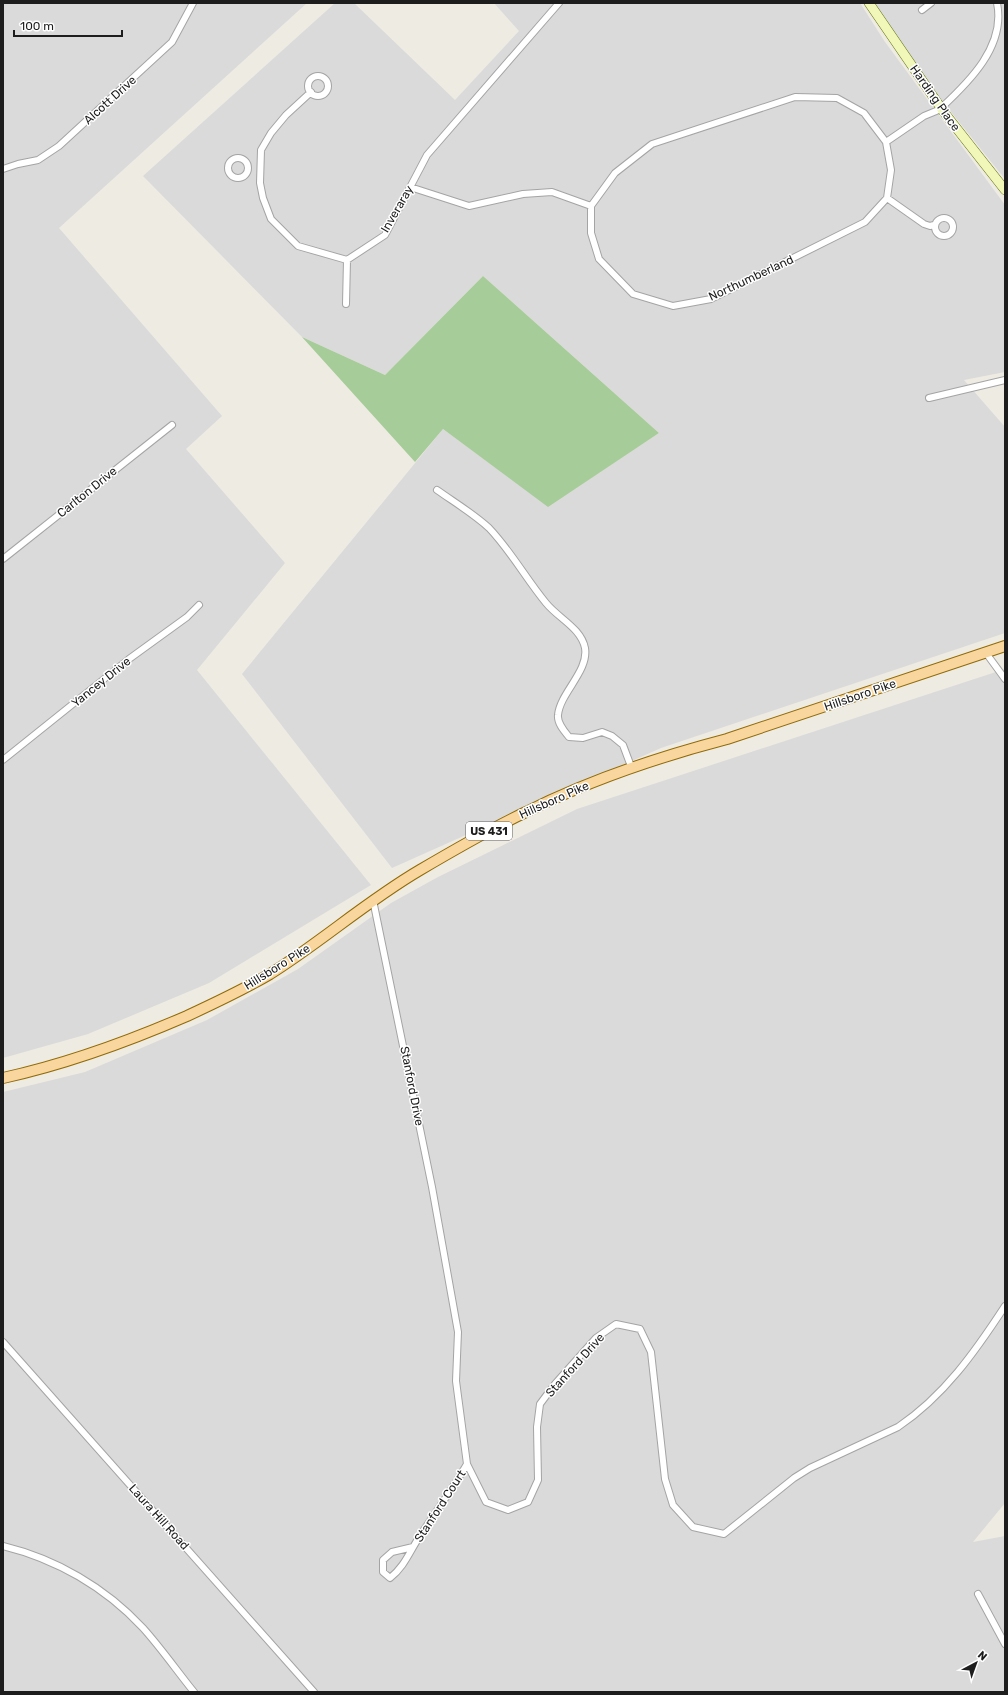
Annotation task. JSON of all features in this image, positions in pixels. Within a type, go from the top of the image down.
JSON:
[{"type":"main road","name":"Harding Place","points":[[869,3],[941,109],[1005,190]]},
{"type":"main road","name":"Hillsboro Pike","points":[[3,1078],[78,1059],[160,1027],[227,997],[268,975],[308,949],[374,900],[417,872],[526,811],[618,772],[632,769],[692,748],[727,739],[1005,646]]},
{"type":"street","name":"Alcott Drive","points":[[3,169],[38,160],[59,146],[172,42],[193,3]]},
{"type":"street","name":"Inveraray","points":[[347,260],[385,235],[427,155],[558,3]]},
{"type":"street","points":[[922,10],[931,3]]},
{"type":"street","points":[[886,142],[924,116],[941,109],[970,80],[992,46],[998,26],[997,3]]},
{"type":"street","points":[[311,92],[271,133],[261,150],[260,169],[263,198],[271,219],[298,246],[347,260],[346,304]]},
{"type":"street","points":[[410,187],[469,206],[523,194],[552,192],[591,206],[615,173],[652,144],[795,97],[837,98],[864,113],[886,142],[891,170],[887,198],[924,224],[930,226],[934,225]]},
{"type":"street","points":[[248,168],[260,169]]},
{"type":"street","name":"Northumberland","points":[[591,206],[591,233],[600,258],[633,294],[673,306],[711,299],[865,222],[887,198]]},
{"type":"street","points":[[929,398],[1005,380]]},
{"type":"street","name":"Carlton Drive","points":[[3,559],[172,425]]},
{"type":"street","points":[[438,490],[487,527],[504,545],[546,604],[581,637],[585,649],[584,662],[562,702],[558,716],[562,728],[569,736],[583,738],[602,732],[612,736],[623,745],[632,769]]},
{"type":"street","name":"Yancey Drive","points":[[3,760],[129,659],[187,617],[199,605]]},
{"type":"street","points":[[986,653],[1005,679]]},
{"type":"street","name":"Stanford Drive","points":[[374,900],[432,1187],[458,1332],[456,1381],[467,1464],[486,1502],[508,1510],[528,1502],[538,1480],[537,1427],[540,1404],[555,1384],[596,1338],[616,1324],[640,1329],[651,1352],[665,1479],[673,1505],[693,1527],[724,1534],[799,1474],[892,1430],[911,1418],[943,1390],[956,1376],[1005,1306]]},
{"type":"street","name":"Laura Hill Road","points":[[3,1342],[314,1692]]},
{"type":"street","name":"Stanford Court","points":[[413,1547],[392,1552],[383,1560],[383,1572],[390,1578],[400,1570],[413,1547],[467,1464]]},
{"type":"street","points":[[3,1546],[28,1552],[52,1561],[89,1583],[116,1602],[143,1628],[194,1692]]},
{"type":"street","points":[[978,1594],[1005,1644]]},
{"type":"shaded area","points":[[3,3],[307,3],[59,228],[222,416],[186,449],[285,563],[197,670],[371,885],[209,983],[88,1034],[3,1058]]},
{"type":"shaded area","points":[[335,3],[354,3],[455,100],[519,31],[494,3],[860,3],[885,42],[1005,205],[1005,372],[964,380],[1005,427],[1005,633],[661,748],[392,868],[242,674],[443,429],[548,506],[659,433],[483,276],[385,375],[302,337],[143,176]]},
{"type":"shaded area","points":[[875,3],[1005,3],[1005,179],[927,82]]},
{"type":"shaded area","points":[[1005,669],[1005,1503],[973,1542],[1005,1536],[1005,1692],[3,1692],[3,1092],[85,1072],[207,1020],[298,969],[391,903],[438,877],[577,809]]},
{"type":"green space","points":[[483,276],[659,433],[548,507],[443,429],[415,462],[302,337],[385,375]]}]
